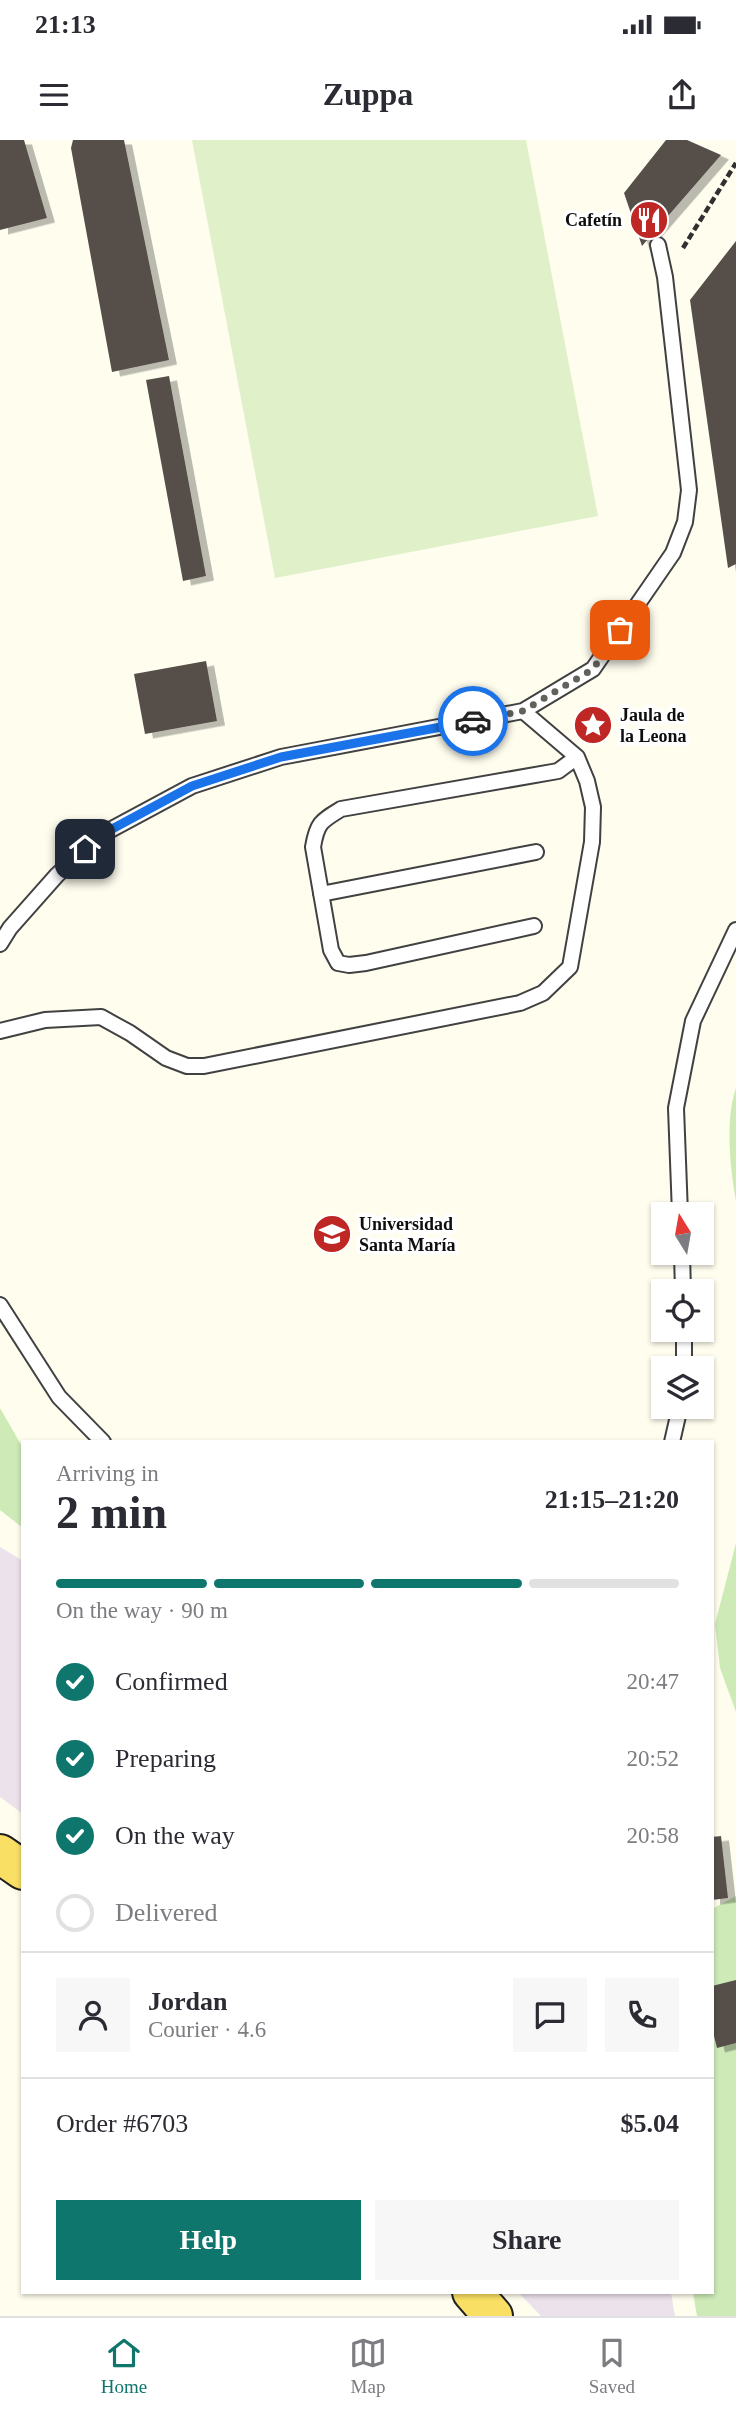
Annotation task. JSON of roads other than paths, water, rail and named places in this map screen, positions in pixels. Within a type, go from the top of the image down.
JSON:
[{"type":"main road","points":[[0,1853],[21,1869]]},
{"type":"main road","points":[[474,2294],[493,2316]]},
{"type":"lane","points":[[0,944],[10,928],[57,875],[99,836],[192,786],[281,757],[523,711],[593,669],[673,553],[685,522],[689,490],[665,278],[658,245]]},
{"type":"lane","points":[[0,1031],[45,1020],[101,1017],[166,1058],[187,1066],[204,1066],[520,1003],[543,993],[570,967],[592,842],[593,807],[587,781],[577,757],[523,711]]},
{"type":"lane","points":[[534,926],[349,965],[338,963],[331,950],[313,847],[316,832],[321,821],[341,810],[558,771],[577,757]]},
{"type":"lane","points":[[321,894],[536,852]]},
{"type":"lane","points":[[680,1202],[676,1108],[692,1021],[736,930]]},
{"type":"lane","points":[[0,1305],[60,1397],[101,1440]]},
{"type":"lane","points":[[672,1440],[677,1419]]},
{"type":"place","name":"Cafetín","points":[[649,220]]},
{"type":"place","name":"Jaula de la Leona","points":[[593,725]]},
{"type":"place","name":"Universidad Santa María","points":[[332,1234]]}]
